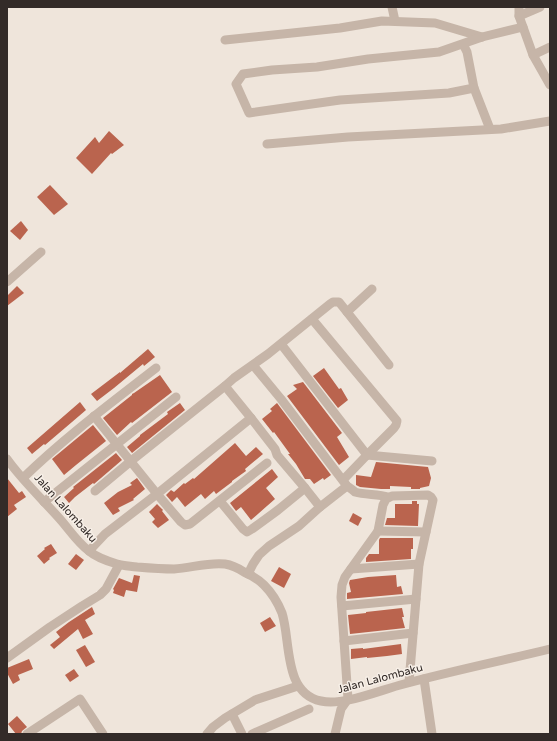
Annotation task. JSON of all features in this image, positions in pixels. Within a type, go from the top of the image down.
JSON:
[{"type":"street","points":[[392,7],[395,21]]},
{"type":"street","points":[[540,7],[519,12],[533,55],[550,85]]},
{"type":"street","points":[[225,40],[340,28],[382,21],[435,23],[482,37]]},
{"type":"street","points":[[474,88],[449,93],[340,100],[249,113],[236,84],[243,74],[272,70],[317,67],[368,59],[439,52],[482,37],[523,27]]},
{"type":"street","points":[[463,44],[467,52],[474,88],[490,129]]},
{"type":"street","points":[[533,55],[550,47]]},
{"type":"street","points":[[267,144],[348,137],[501,129],[550,121]]},
{"type":"street","points":[[7,282],[41,252]]},
{"type":"street","points":[[346,312],[372,289]]},
{"type":"street","points":[[95,491],[225,386],[281,344],[330,304],[336,301],[339,302],[389,365]]},
{"type":"street","points":[[248,574],[259,555],[269,546],[299,526],[345,483],[367,455],[394,428],[397,421],[312,318]]},
{"type":"street","points":[[281,344],[367,455],[432,461]]},
{"type":"street","points":[[253,365],[345,483],[354,491],[363,494],[388,497],[428,495],[433,500],[420,564],[409,682]]},
{"type":"street","points":[[23,478],[94,416],[156,368]]},
{"type":"street","points":[[225,386],[275,449],[277,455],[320,507]]},
{"type":"street","points":[[44,502],[176,397]]},
{"type":"street","points":[[94,416],[118,443],[157,494],[186,526],[194,523],[267,462]]},
{"type":"street","points":[[89,551],[105,534],[251,418]]},
{"type":"street","name":"Jalan Lalombaku","points":[[7,459],[76,539],[89,551],[119,565],[149,568],[175,569],[225,564],[234,566],[258,579],[278,603],[283,618],[290,661],[298,686],[313,699],[333,702],[348,699],[409,682],[550,649]]},
{"type":"street","points":[[220,501],[247,532],[278,510],[304,488]]},
{"type":"street","points":[[335,734],[341,709],[348,699],[341,597],[342,586],[345,577],[378,531],[383,505],[388,497]]},
{"type":"street","points":[[378,531],[426,532]]},
{"type":"street","points":[[351,569],[420,564]]},
{"type":"street","points":[[7,658],[56,623],[100,595],[106,589],[119,565]]},
{"type":"street","points":[[342,606],[416,599]]},
{"type":"street","points":[[344,641],[414,633]]},
{"type":"street","points":[[424,679],[432,734]]},
{"type":"street","points":[[207,734],[213,727],[255,700],[298,686]]},
{"type":"street","points":[[27,734],[80,699],[99,733]]},
{"type":"street","points":[[252,734],[309,709]]},
{"type":"street","points":[[232,714],[242,734]]},
{"type":"building","points":[[109,131],[124,145],[112,154],[111,153],[92,174],[76,158],[95,137],[99,143]]},
{"type":"building","points":[[50,185],[68,204],[54,215],[37,197]]},
{"type":"building","points":[[21,221],[28,230],[20,240],[10,231]]},
{"type":"building","points":[[17,286],[24,293],[7,306],[7,296]]},
{"type":"building","points":[[148,349],[155,357],[144,366],[143,364],[97,401],[91,394],[120,373]]},
{"type":"building","points":[[324,368],[339,389],[341,388],[348,400],[338,408],[313,376]]},
{"type":"building","points":[[160,375],[172,392],[132,423],[131,422],[117,435],[103,418],[132,394]]},
{"type":"building","points":[[303,382],[342,433],[337,437],[349,457],[339,465],[287,396],[297,389],[293,385]]},
{"type":"building","points":[[80,402],[86,410],[45,445],[44,444],[32,454],[27,448]]},
{"type":"building","points":[[180,403],[185,410],[132,453],[127,447],[168,414],[167,412]]},
{"type":"building","points":[[277,403],[331,475],[324,480],[323,478],[314,484],[310,479],[305,479],[288,454],[290,454],[274,432],[273,433],[262,419],[272,411],[270,409]]},
{"type":"building","points":[[93,425],[106,441],[64,475],[52,459]]},
{"type":"building","points":[[235,443],[246,456],[256,447],[263,454],[245,469],[246,471],[232,482],[216,494],[214,491],[205,499],[201,494],[185,507],[177,497],[172,502],[166,495],[171,490],[174,492],[184,483],[185,484],[193,478],[194,479]]},
{"type":"building","points":[[116,453],[122,460],[69,503],[64,497],[74,488],[73,487]]},
{"type":"building","points":[[376,462],[428,467],[431,478],[429,486],[420,489],[411,489],[411,487],[390,486],[390,489],[381,489],[360,487],[356,485],[356,475],[371,477]]},
{"type":"building","points":[[272,469],[278,477],[266,488],[275,499],[251,520],[241,507],[236,511],[230,503]]},
{"type":"building","points":[[7,478],[19,493],[22,491],[26,497],[14,505],[17,509],[7,517]]},
{"type":"building","points":[[137,478],[145,489],[133,499],[134,500],[118,508],[120,511],[113,515],[104,503],[118,492],[132,485],[130,483]]},
{"type":"building","points":[[412,501],[417,501],[417,504],[419,504],[418,526],[385,525],[387,518],[395,518],[395,504],[412,504]]},
{"type":"building","points":[[157,504],[169,520],[158,528],[152,522],[155,519],[149,512]]},
{"type":"building","points":[[353,513],[362,518],[358,526],[349,521]]},
{"type":"building","points":[[380,538],[413,538],[411,559],[366,562],[366,558],[369,554],[379,554]]},
{"type":"building","points":[[51,544],[57,553],[49,558],[50,559],[44,564],[37,556],[45,549],[44,548]]},
{"type":"building","points":[[76,554],[84,560],[76,570],[68,564]]},
{"type":"building","points":[[279,567],[291,574],[284,588],[271,581]]},
{"type":"building","points":[[134,575],[140,576],[137,592],[126,590],[124,597],[113,593],[113,589],[119,578],[132,583]]},
{"type":"building","points":[[396,575],[397,587],[401,586],[403,594],[347,599],[347,593],[351,592],[349,583],[350,580]]},
{"type":"building","points":[[92,607],[95,614],[85,620],[93,634],[83,639],[78,629],[54,649],[50,645],[60,637],[56,632]]},
{"type":"building","points":[[402,608],[404,617],[402,617],[405,628],[350,634],[348,615]]},
{"type":"building","points":[[270,617],[276,626],[265,632],[260,623]]},
{"type":"building","points":[[401,644],[402,654],[351,659],[351,649]]},
{"type":"building","points":[[85,645],[95,662],[86,667],[76,650]]},
{"type":"building","points":[[29,659],[33,669],[18,675],[20,680],[13,684],[7,673],[7,668]]},
{"type":"building","points":[[74,669],[79,676],[70,682],[65,675]]},
{"type":"building","points":[[17,716],[27,727],[21,734],[16,734],[8,724]]}]
